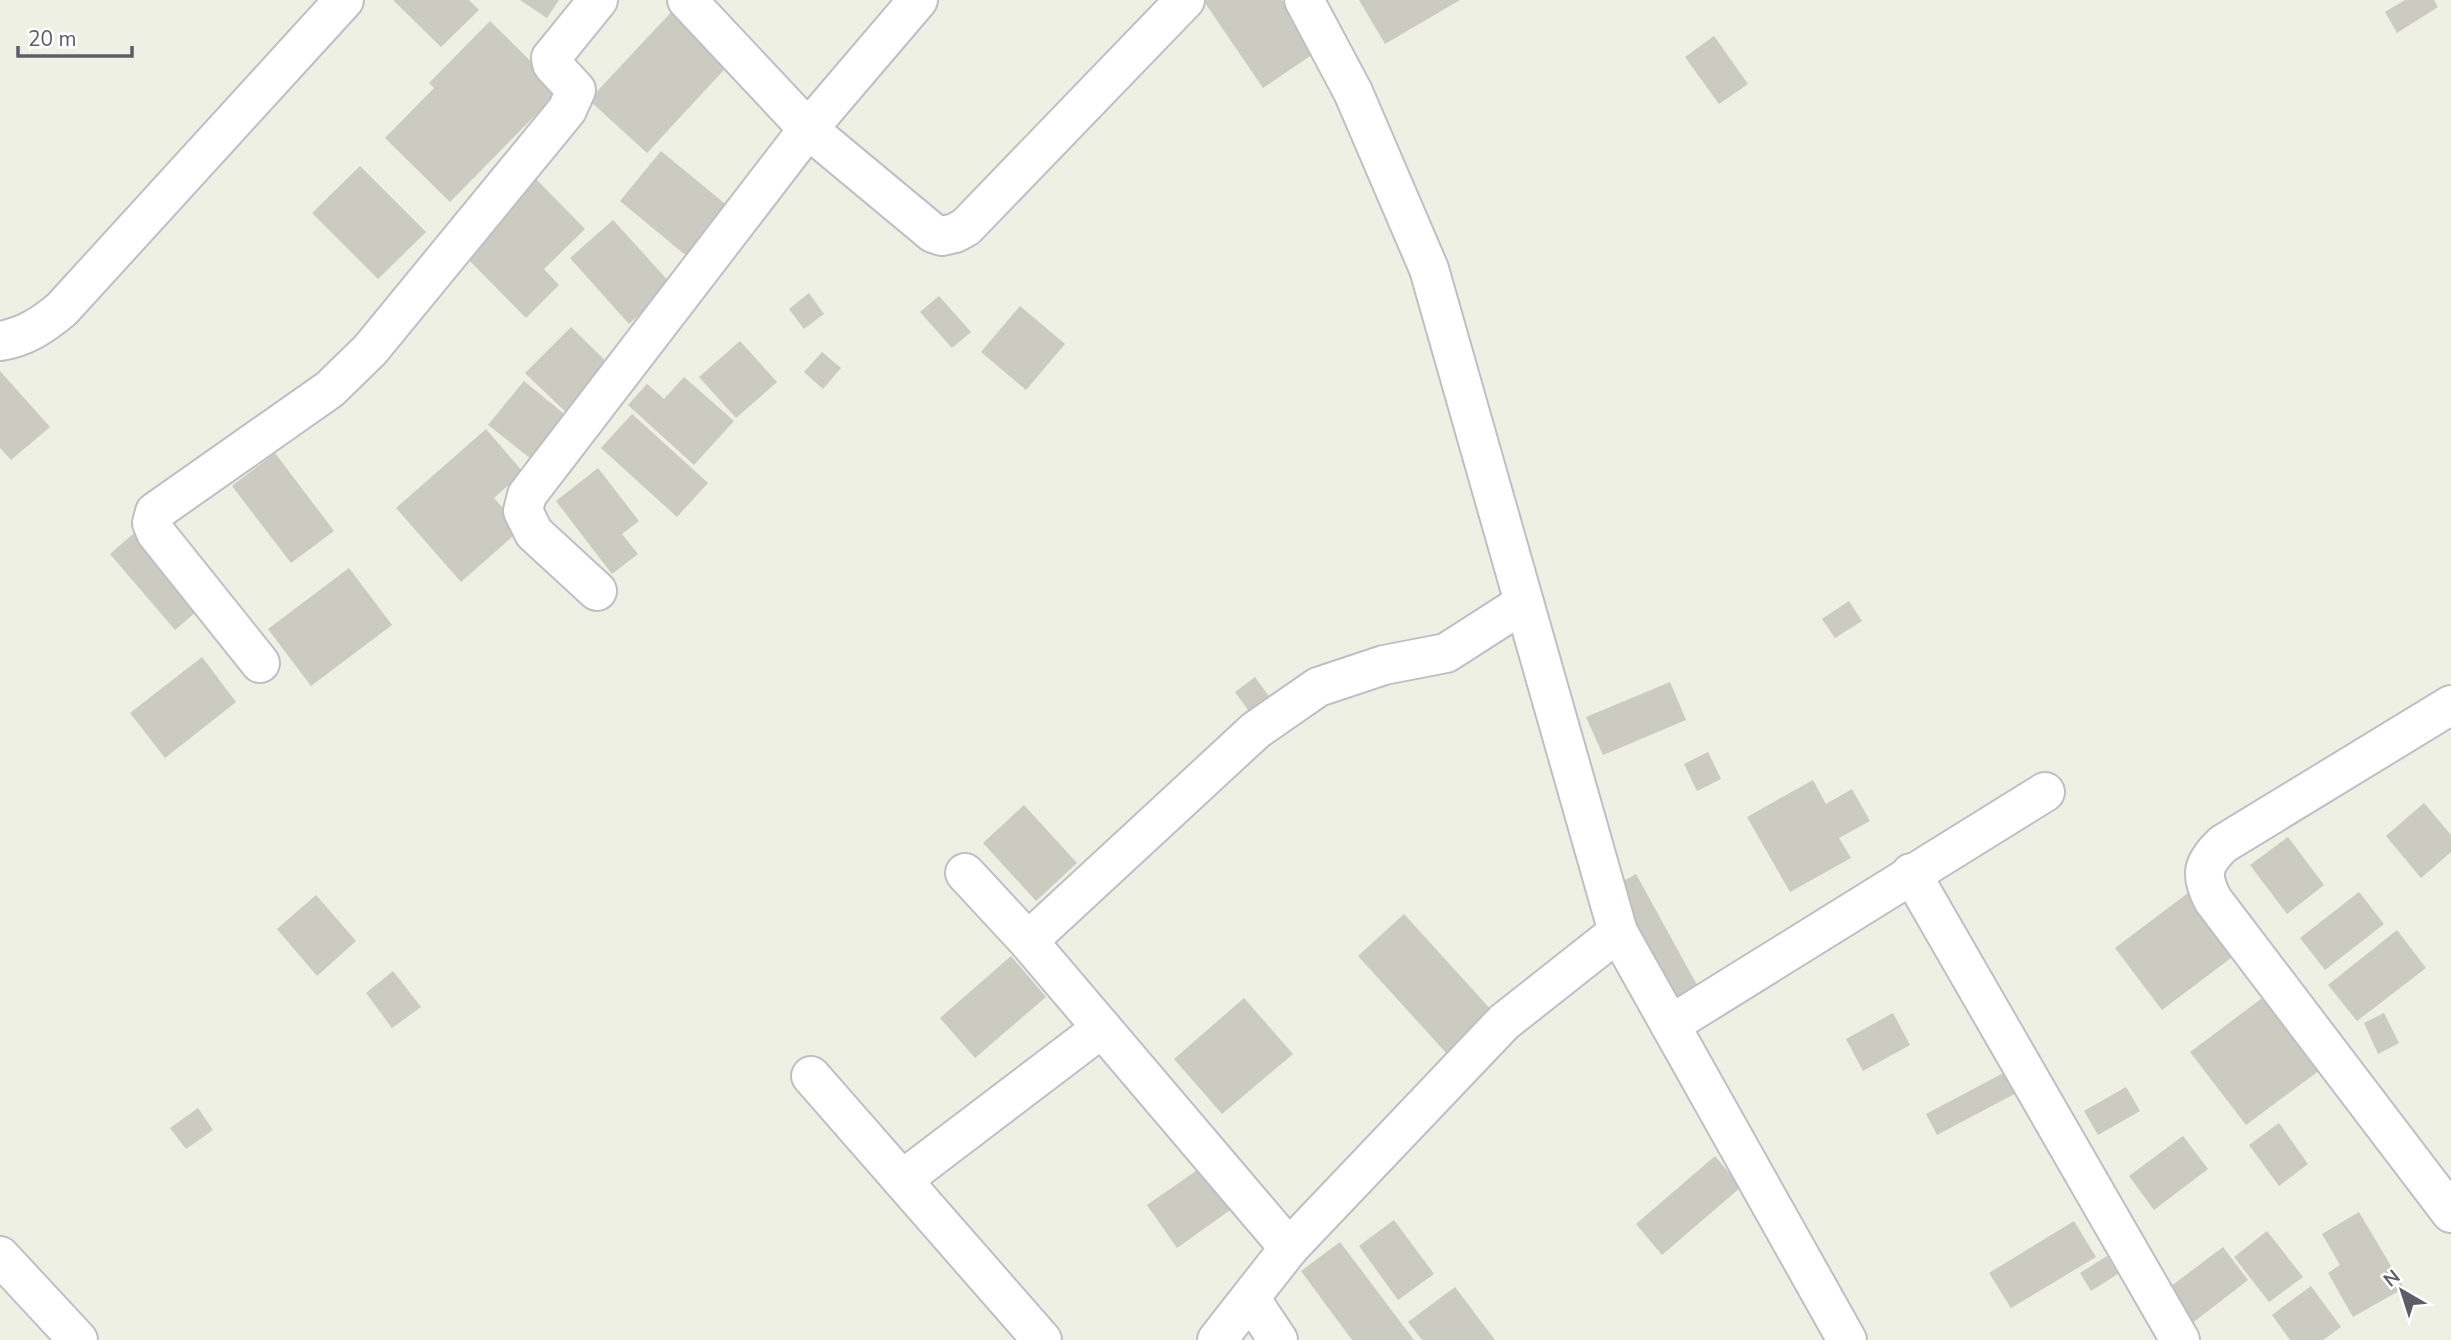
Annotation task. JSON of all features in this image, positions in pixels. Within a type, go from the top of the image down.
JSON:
[{"type":"street","points":[[0,341],[24,334],[62,309],[344,0]]},
{"type":"street","points":[[260,663],[156,533],[152,523],[155,512],[267,437],[330,389],[370,350],[567,110],[576,90],[552,64],[551,58],[598,0]]},
{"type":"street","points":[[687,0],[808,129],[933,233],[942,236],[966,227],[1185,0]]},
{"type":"street","points":[[597,591],[534,533],[523,511],[527,495],[808,129],[918,0]]},
{"type":"street","points":[[1304,0],[1353,92],[1429,269],[1618,932],[1847,1340]]},
{"type":"street","points":[[1028,941],[1256,730],[1318,687],[1384,664],[1446,653],[1524,603]]},
{"type":"street","points":[[2451,705],[2223,844],[2205,864],[2203,872],[2213,900],[2451,1213]]},
{"type":"street","points":[[1670,1025],[2045,792]]},
{"type":"street","points":[[965,873],[1028,941],[1289,1248]]},
{"type":"street","points":[[1911,873],[2180,1340]]},
{"type":"street","points":[[1217,1340],[1289,1248],[1504,1021],[1618,932]]},
{"type":"street","points":[[902,1180],[1102,1028]]},
{"type":"street","points":[[811,1076],[1042,1340]]},
{"type":"street","points":[[0,1256],[78,1340]]},
{"type":"street","points":[[1250,1298],[1278,1340]]},
{"type":"building","points":[[393,0],[469,0],[479,10],[441,47]]},
{"type":"building","points":[[520,0],[559,0],[547,18]]},
{"type":"building","points":[[1203,0],[1282,0],[1316,52],[1263,88]]},
{"type":"building","points":[[1359,0],[1460,0],[1385,44]]},
{"type":"building","points":[[2405,0],[2434,0],[2438,7],[2397,33],[2385,12]]},
{"type":"building","points":[[675,8],[733,60],[647,153],[589,100]]},
{"type":"building","points":[[490,21],[560,90],[450,202],[385,138],[434,88],[429,83]]},
{"type":"building","points":[[1714,36],[1748,84],[1719,104],[1685,57]]},
{"type":"building","points":[[661,151],[730,208],[689,258],[620,201]]},
{"type":"building","points":[[360,166],[426,232],[378,279],[312,213]]},
{"type":"building","points":[[535,178],[585,229],[544,269],[559,285],[526,318],[460,251]]},
{"type":"building","points":[[613,220],[672,285],[629,324],[570,258]]},
{"type":"building","points":[[809,293],[824,314],[804,329],[789,309]]},
{"type":"building","points":[[939,296],[971,332],[952,348],[920,312]]},
{"type":"building","points":[[1020,306],[1065,344],[1026,390],[981,352]]},
{"type":"building","points":[[571,327],[617,372],[571,417],[525,373]]},
{"type":"building","points":[[740,341],[777,382],[736,418],[699,377]]},
{"type":"building","points":[[822,352],[841,368],[823,389],[804,372]]},
{"type":"building","points":[[0,371],[50,427],[11,460],[0,448]]},
{"type":"building","points":[[684,377],[734,421],[694,465],[628,405],[647,384],[664,399]]},
{"type":"building","points":[[524,381],[569,418],[535,462],[488,425]]},
{"type":"building","points":[[632,414],[708,483],[677,517],[601,448]]},
{"type":"building","points":[[486,429],[523,472],[494,498],[521,529],[461,582],[396,508]]},
{"type":"building","points":[[275,453],[334,531],[291,563],[232,486]]},
{"type":"building","points":[[598,468],[639,521],[622,534],[638,554],[612,574],[556,501]]},
{"type":"building","points":[[140,528],[205,604],[175,630],[110,554]]},
{"type":"building","points":[[349,568],[392,625],[311,686],[268,629]]},
{"type":"building","points":[[1849,601],[1862,621],[1835,638],[1822,619]]},
{"type":"building","points":[[202,657],[236,702],[165,758],[130,713]]},
{"type":"building","points":[[1255,677],[1271,699],[1251,714],[1235,692]]},
{"type":"building","points":[[1670,682],[1686,720],[1603,755],[1586,717]]},
{"type":"building","points":[[1708,752],[1721,779],[1697,791],[1684,764]]},
{"type":"building","points":[[1813,780],[1826,804],[1852,789],[1870,821],[1839,838],[1851,858],[1790,892],[1747,817]]},
{"type":"building","points":[[2424,803],[2451,835],[2451,852],[2421,878],[2386,836]]},
{"type":"building","points":[[1024,805],[1077,863],[1036,901],[983,843]]},
{"type":"building","points":[[2288,837],[2324,885],[2287,914],[2250,865]]},
{"type":"building","points":[[1636,874],[1703,996],[1681,1009],[1613,887]]},
{"type":"building","points":[[2196,887],[2243,949],[2162,1010],[2115,948]]},
{"type":"building","points":[[2359,892],[2384,924],[2325,970],[2300,938]]},
{"type":"building","points":[[316,895],[356,941],[317,976],[277,929]]},
{"type":"building","points":[[1404,914],[1494,1013],[1448,1055],[1358,956]]},
{"type":"building","points":[[2397,930],[2426,968],[2357,1021],[2328,985]]},
{"type":"building","points":[[1011,956],[1046,997],[975,1058],[940,1018]]},
{"type":"building","points":[[393,971],[421,1007],[392,1028],[366,993]]},
{"type":"building","points":[[2265,996],[2320,1070],[2246,1125],[2190,1052]]},
{"type":"building","points":[[1244,998],[1293,1054],[1222,1114],[1174,1059]]},
{"type":"building","points":[[1893,1013],[1910,1045],[1863,1071],[1846,1039]]},
{"type":"building","points":[[2384,1013],[2399,1043],[2378,1054],[2364,1023]]},
{"type":"building","points":[[2009,1070],[2020,1091],[1937,1135],[1926,1114]]},
{"type":"building","points":[[2126,1087],[2140,1111],[2098,1135],[2084,1111]]},
{"type":"building","points":[[198,1108],[213,1130],[186,1149],[170,1128]]},
{"type":"building","points":[[2279,1123],[2308,1164],[2279,1186],[2249,1145]]},
{"type":"building","points":[[2183,1136],[2208,1169],[2154,1210],[2129,1176]]},
{"type":"building","points":[[1715,1156],[1741,1187],[1662,1255],[1636,1224]]},
{"type":"building","points":[[1203,1166],[1233,1208],[1177,1248],[1147,1205]]},
{"type":"building","points":[[2359,1212],[2404,1288],[2353,1317],[2328,1273],[2340,1265],[2322,1234]]},
{"type":"building","points":[[1394,1220],[1434,1274],[1398,1300],[1359,1246]]},
{"type":"building","points":[[2074,1221],[2096,1257],[2011,1308],[1989,1273]]},
{"type":"building","points":[[2267,1231],[2303,1277],[2269,1302],[2234,1257]]},
{"type":"building","points":[[1340,1242],[1414,1340],[1352,1340],[1301,1271]]},
{"type":"building","points":[[2223,1247],[2248,1280],[2191,1324],[2166,1290]]},
{"type":"building","points":[[2107,1256],[2118,1274],[2091,1291],[2080,1273]]},
{"type":"building","points":[[2311,1286],[2341,1327],[2323,1340],[2290,1340],[2272,1315]]},
{"type":"building","points":[[1455,1287],[1495,1340],[1422,1340],[1408,1322]]}]
